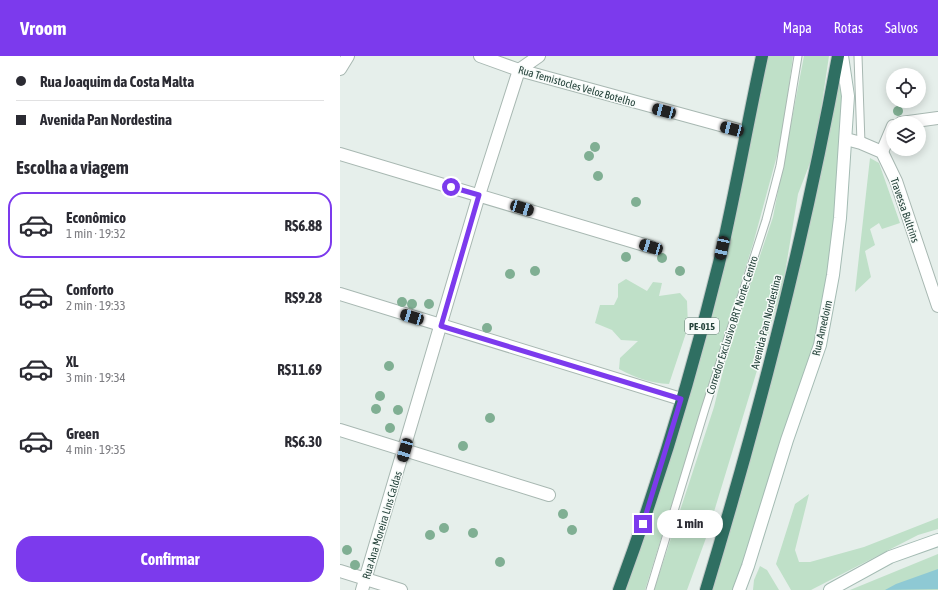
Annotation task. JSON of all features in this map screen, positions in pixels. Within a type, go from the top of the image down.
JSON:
[{"type":"highway","name":"PE-015","points":[[619,590],[643,524],[681,399],[719,263],[762,56]]},
{"type":"highway","name":"Avenida Pan Nordestina","points":[[706,590],[733,503],[820,155],[838,56]]},
{"type":"street","points":[[340,68],[348,56]]},
{"type":"street","name":"Rua Temistocles Veloz Botelho","points":[[480,56],[519,70],[746,132]]},
{"type":"street","points":[[519,70],[539,56]]},
{"type":"street","name":"Rua Amedoim","points":[[739,590],[748,566],[787,440],[820,345],[834,268],[846,139],[848,96],[842,56]]},
{"type":"street","name":"Rua Ana Moreira Lins Caldas","points":[[364,584],[405,450],[479,195],[519,70]]},
{"type":"street","points":[[926,120],[938,118]]},
{"type":"street","points":[[846,139],[861,143],[882,152],[886,143]]},
{"type":"street","name":"Travessa Bultrins","points":[[882,152],[896,181],[938,306]]},
{"type":"street","points":[[340,154],[651,247]]},
{"type":"street","points":[[340,294],[681,399]]},
{"type":"street","points":[[340,430],[549,495]]},
{"type":"street","points":[[830,590],[890,557],[938,540]]},
{"type":"street","points":[[748,566],[748,590]]},
{"type":"street","points":[[340,571],[364,584],[401,590]]},
{"type":"lane","name":"Corredor Exclusivo BRT Norte-Centro","points":[[650,590],[705,409],[766,220],[780,166],[798,56]]},
{"type":"lane","points":[[858,56],[861,143]]},
{"type":"green space","points":[[765,56],[793,56],[782,137],[753,244],[645,590],[626,590],[670,455],[714,310]]},
{"type":"green space","points":[[804,56],[829,56],[815,150],[798,194],[783,285],[706,538],[687,590],[654,590],[714,407],[728,351],[773,217]]},
{"type":"green space","points":[[840,58],[843,71],[840,189],[819,342],[736,590],[710,590]]},
{"type":"green space","points":[[870,158],[879,163],[900,223],[882,229],[879,223],[870,229],[875,245],[865,251],[871,277],[855,292]]},
{"type":"green space","points":[[626,279],[647,291],[653,282],[662,283],[659,296],[680,293],[687,301],[688,327],[669,384],[643,380],[619,369],[620,358],[638,341],[621,340],[612,330],[595,323],[600,305],[614,305],[618,297],[618,284]]},
{"type":"green space","points":[[809,494],[795,550],[799,562],[810,562],[864,547],[938,518],[938,529],[918,535],[811,590],[791,590],[776,564],[795,504]]},
{"type":"green space","points":[[938,554],[938,590],[850,590]]},
{"type":"green space","points":[[760,566],[767,570],[779,590],[753,590],[754,580]]},
{"type":"water","points":[[938,569],[938,589],[885,590],[896,584]]},
{"type":"route","points":[[451,187],[479,195],[441,326],[681,399],[643,524]]}]
